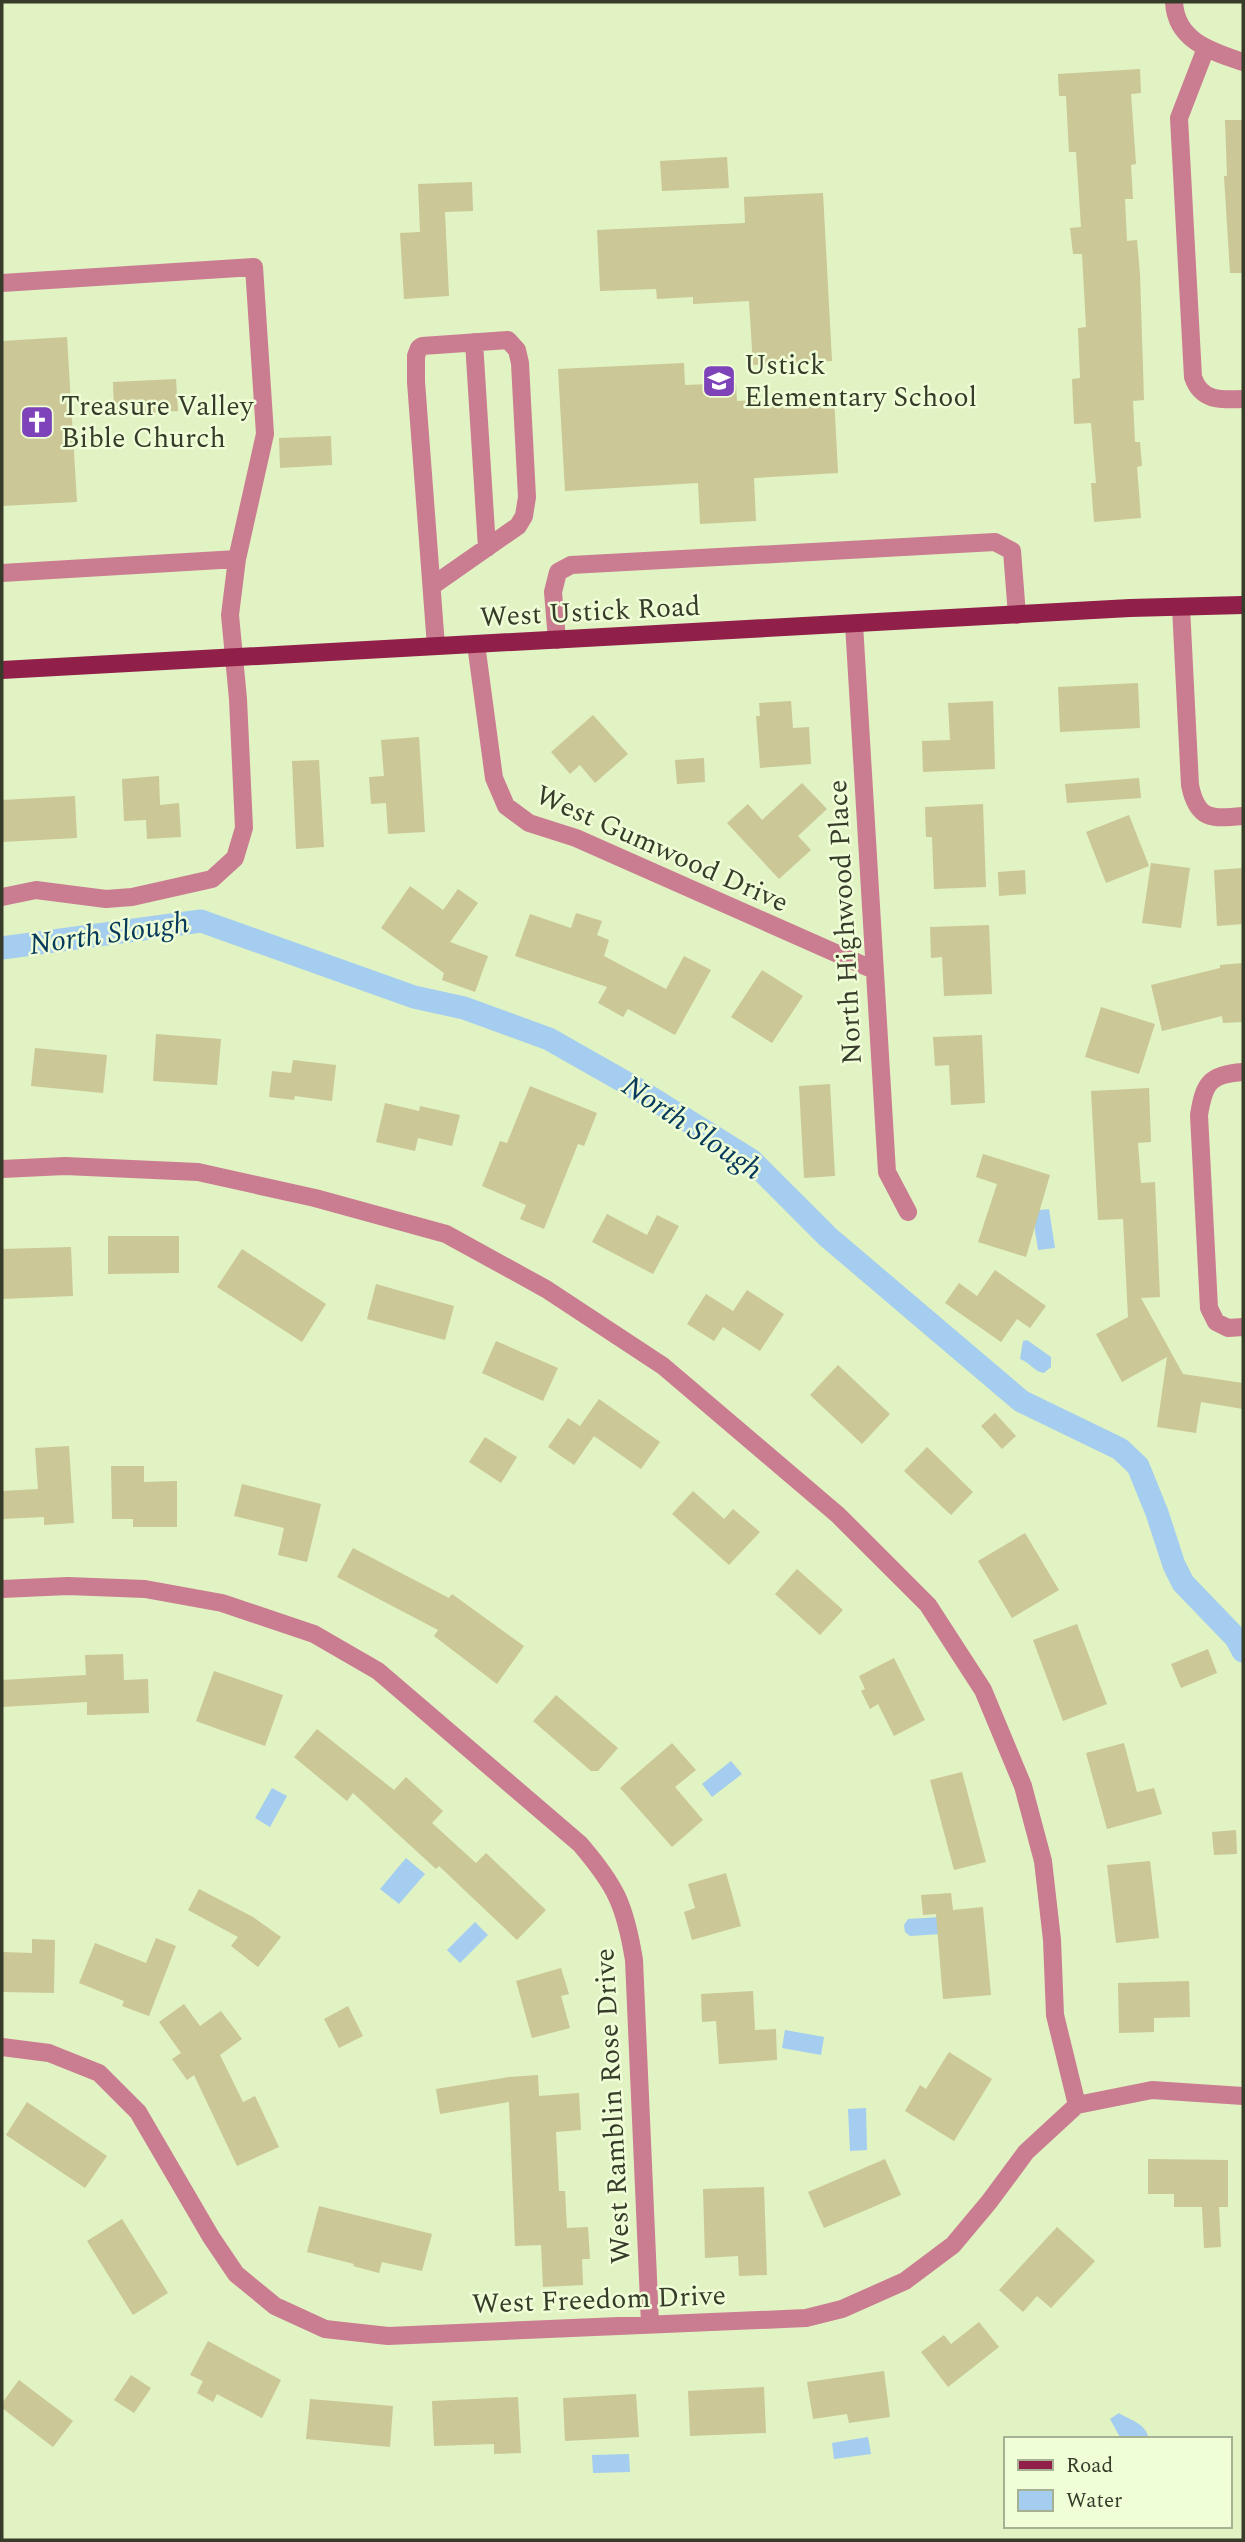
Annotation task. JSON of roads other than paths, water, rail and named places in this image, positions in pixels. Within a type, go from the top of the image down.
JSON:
[{"type":"main road","name":"West Ustick Road","points":[[2,670],[1243,605]]},
{"type":"street","points":[[1174,2],[1180,27],[1191,39],[1206,48],[1243,62]]},
{"type":"street","points":[[1206,48],[1179,118],[1192,377],[1197,389],[1211,398],[1243,399]]},
{"type":"street","points":[[2,283],[254,267],[265,433],[237,559],[230,615],[244,828],[235,858],[212,880],[132,897],[106,899],[36,890],[2,897]]},
{"type":"street","points":[[432,586],[518,526],[524,516],[527,497],[520,363],[517,350],[508,340],[422,346],[416,356],[436,646]]},
{"type":"street","points":[[474,342],[486,548]]},
{"type":"street","points":[[557,640],[554,582],[558,572],[571,565],[995,542],[1012,551],[1017,615]]},
{"type":"street","points":[[2,573],[237,559]]},
{"type":"street","points":[[1181,607],[1193,802],[1201,812],[1214,817],[1243,816]]},
{"type":"street","name":"North Highwood Place","points":[[854,624],[887,1172],[908,1212]]},
{"type":"street","name":"West Gumwood Drive","points":[[476,644],[494,778],[506,806],[529,823],[576,838],[874,970]]},
{"type":"street","points":[[1243,1072],[1219,1076],[1208,1082],[1202,1094],[1199,1115],[1209,1308],[1216,1322],[1228,1328],[1243,1327]]},
{"type":"street","points":[[2,1169],[65,1166],[198,1172],[315,1198],[446,1234],[547,1290],[663,1366],[838,1515],[928,1605],[983,1690],[1023,1786],[1043,1861],[1052,1940],[1055,2015],[1077,2105],[1152,2091],[1243,2096]]},
{"type":"street","name":"West Ramblin Rose Drive","points":[[2,1589],[68,1586],[145,1589],[222,1603],[314,1634],[378,1671],[580,1844],[601,1868],[618,1895],[629,1926],[634,1959],[650,2324]]},
{"type":"street","name":"West Freedom Drive","points":[[2,2048],[49,2053],[99,2073],[138,2112],[211,2237],[236,2274],[275,2306],[325,2329],[388,2336],[806,2318],[842,2309],[905,2281],[953,2245],[1026,2152],[1077,2105]]},
{"type":"water","points":[[1049,1209],[1055,1248],[1038,1250],[1032,1211]]},
{"type":"water","points":[[1027,1340],[1051,1357],[1051,1367],[1044,1373],[1020,1359],[1023,1341]]},
{"type":"water","points":[[731,1761],[742,1774],[712,1797],[702,1784]]},
{"type":"water","points":[[272,1788],[287,1796],[270,1827],[255,1818]]},
{"type":"water","points":[[406,1858],[425,1874],[399,1904],[380,1889]]},
{"type":"water","points":[[941,1917],[942,1934],[910,1936],[905,1932],[904,1925],[908,1919]]},
{"type":"water","points":[[475,1922],[488,1935],[460,1963],[447,1950]]},
{"type":"water","points":[[785,2030],[824,2037],[821,2055],[782,2048]]},
{"type":"water","points":[[866,2108],[867,2150],[850,2151],[848,2109]]},
{"type":"water","points":[[1119,2413],[1141,2425],[1148,2437],[1120,2437],[1110,2419]]},
{"type":"water","points":[[868,2437],[871,2454],[834,2459],[832,2443]]},
{"type":"water","points":[[629,2454],[630,2472],[593,2473],[592,2455]]},
{"type":"waterway","name":"North Slough","points":[[2,948],[201,921],[414,997],[464,1008],[549,1039],[637,1089],[751,1160],[828,1237],[1021,1401],[1120,1449],[1138,1466],[1183,1583],[1236,1638],[1243,1651]]},
{"type":"place","name":"Ustick Elementary School","points":[[719,381]]},
{"type":"place","name":"Treasure Valley Bible Church","points":[[37,422]]}]
